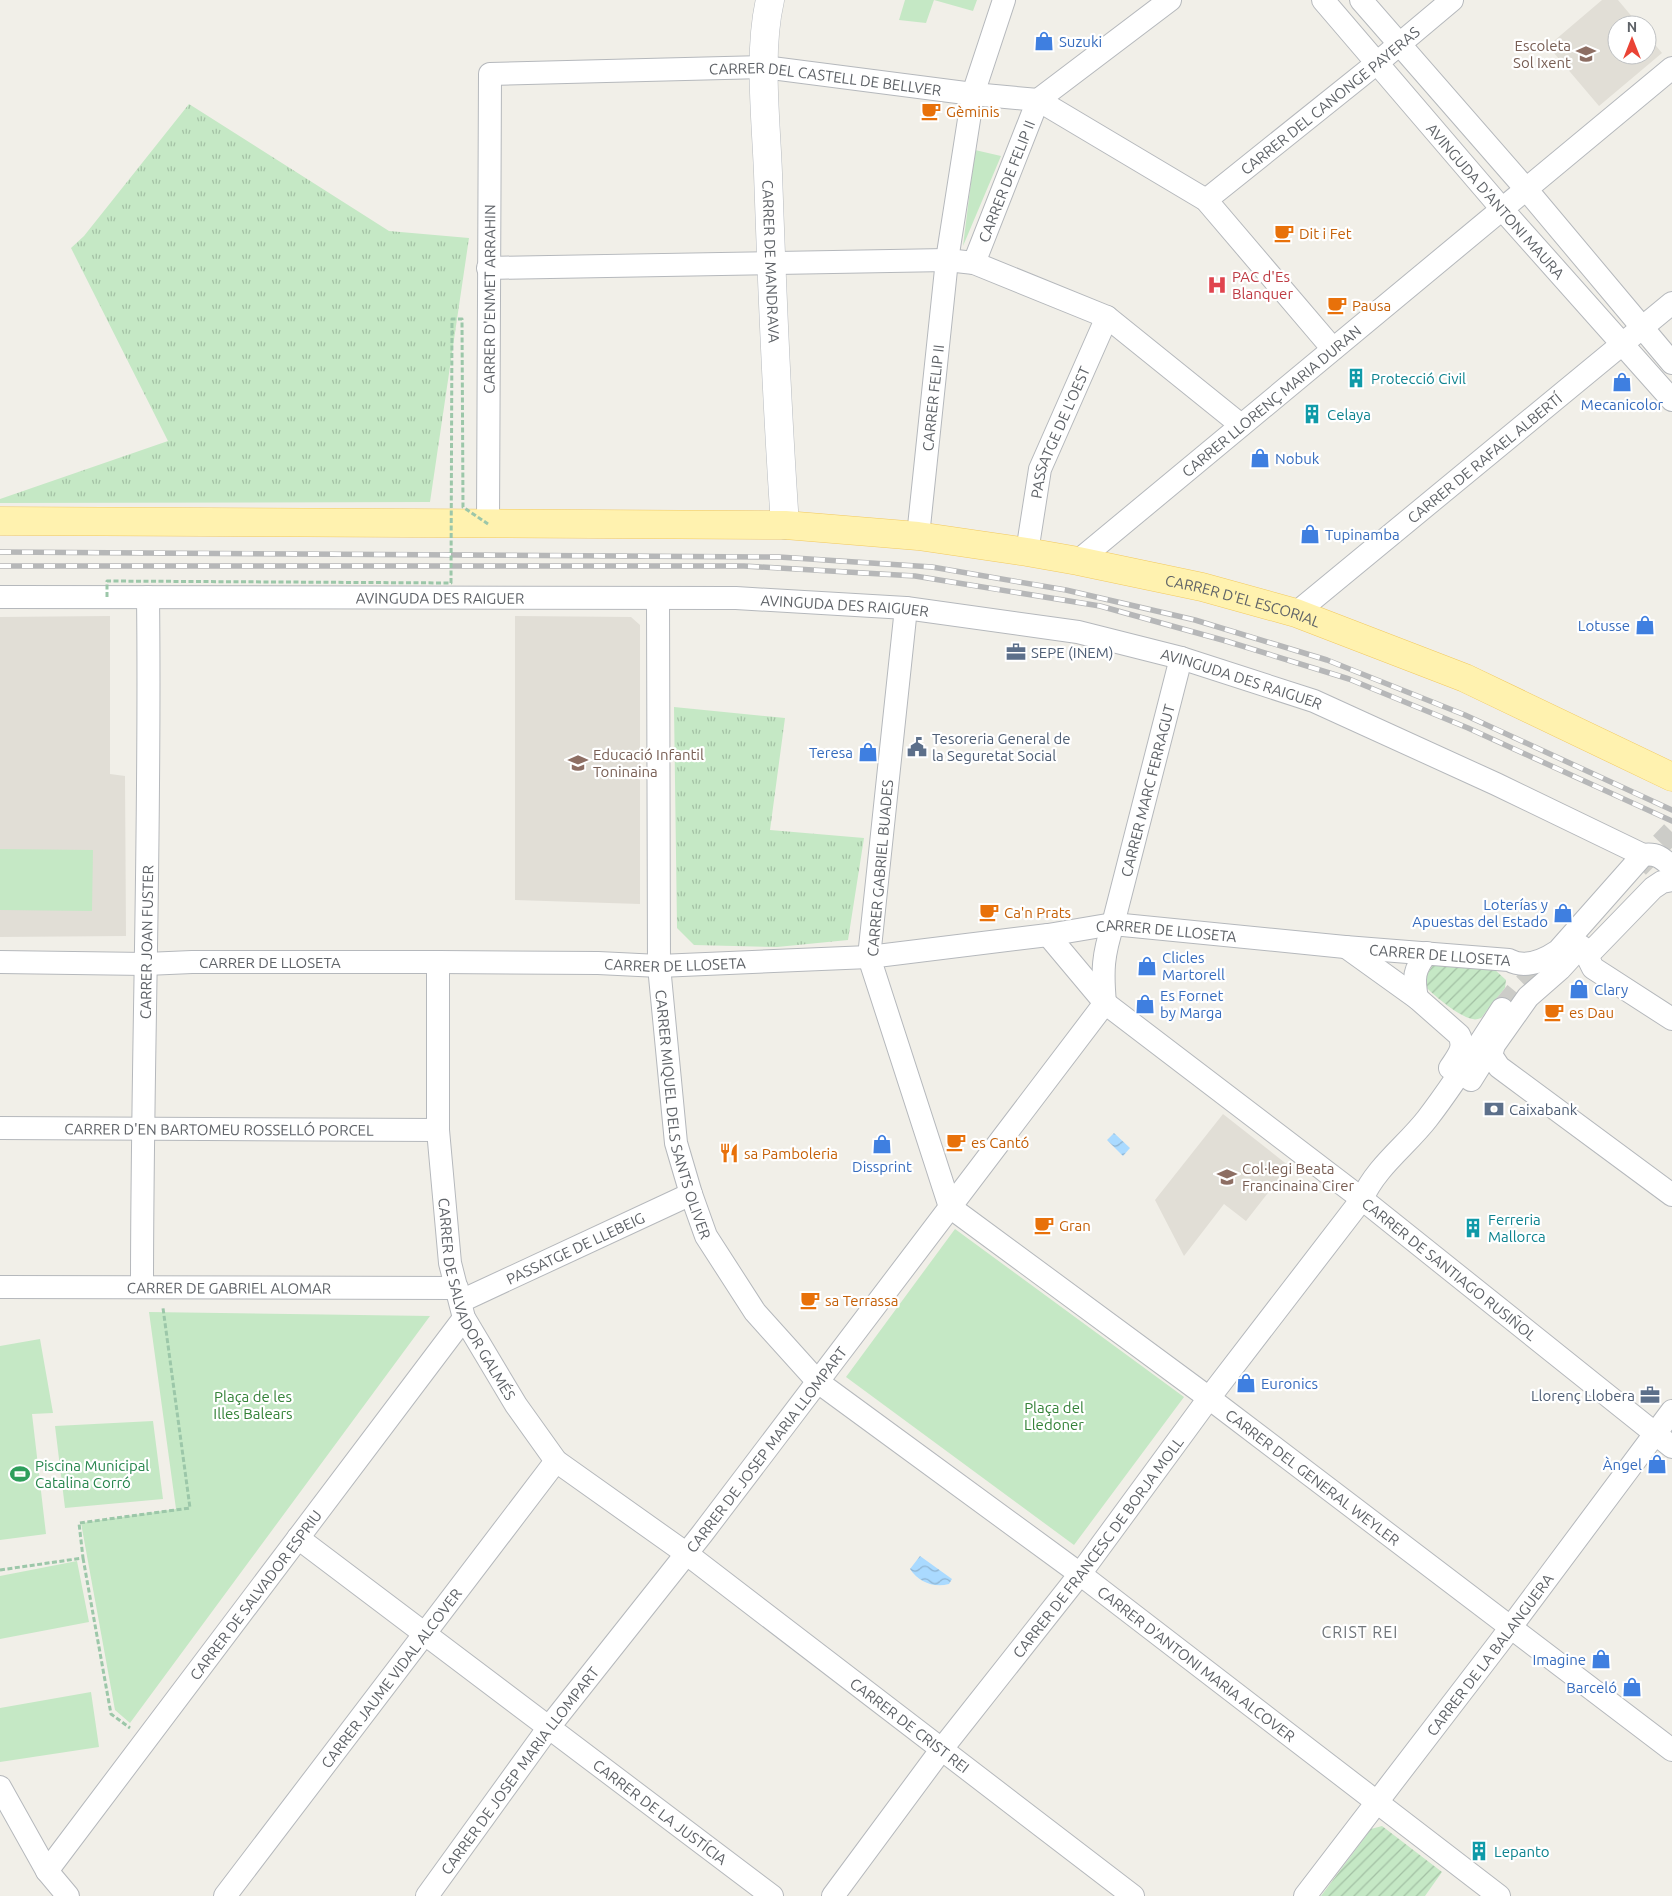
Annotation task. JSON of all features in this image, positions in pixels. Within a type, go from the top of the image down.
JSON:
[{"type":"main road","name":"CARRER D'EL ESCORIAL","points":[[0,521],[785,524],[918,536],[1027,552],[1202,588],[1296,612],[1465,678],[1672,777]]},
{"type":"street","name":"CARRER DE MANDRAVA","points":[[770,0],[767,12],[764,67],[771,263],[785,524]]},
{"type":"street","points":[[947,260],[973,94],[1004,0]]},
{"type":"street","points":[[1038,100],[1170,0]]},
{"type":"street","name":"AVINGUDA D'ANTONI MAURA","points":[[1323,0],[1502,209],[1672,400]]},
{"type":"street","name":"AVINGUDA D'ANTONI MAURA","points":[[1361,0],[1526,189],[1672,363]]},
{"type":"street","name":"CARRER DEL CANONGE PAYERAS","points":[[1206,200],[1377,63],[1452,0]]},
{"type":"street","name":"CARRER DEL CASTELL DE BELLVER","points":[[490,74],[764,67],[973,94],[1038,100],[1206,200],[1333,349]]},
{"type":"street","name":"CARRER LLORENÇ MARIA DURAN","points":[[1078,561],[1672,68]]},
{"type":"street","name":"CARRER D'ENMET ARRAHIN","points":[[488,524],[490,74]]},
{"type":"street","name":"CARRER DE FELIP II","points":[[974,263],[1038,100]]},
{"type":"street","points":[[488,268],[947,260],[974,263],[1107,317],[1241,425]]},
{"type":"street","name":"CARRER FELIP II","points":[[918,536],[947,260]]},
{"type":"street","name":"CARRER DE RAFAEL ALBERTÍ","points":[[1296,612],[1672,303]]},
{"type":"street","name":"PASSATGE DE L'OEST","points":[[1027,552],[1040,469],[1107,317]]},
{"type":"street","name":"CARRER JOAN FUSTER","points":[[148,596],[146,964],[142,1128],[151,1287]]},
{"type":"street","name":"AVINGUDA DES RAIGUER","points":[[0,597],[736,598],[906,608],[1078,632],[1181,658],[1314,700],[1487,780],[1645,866],[1651,854],[1660,856],[1672,867]]},
{"type":"street","name":"CARRER MIQUEL DELS SANTS OLIVER","points":[[658,598],[659,966],[676,1143],[706,1236],[755,1312],[818,1382]]},
{"type":"street","name":"CARRER GABRIEL BUADES","points":[[906,608],[869,957],[950,1207]]},
{"type":"street","name":"CARRER MARC FERRAGUT","points":[[1113,924],[1181,658]]},
{"type":"street","points":[[1528,997],[1524,973],[1525,964],[1550,956],[1558,951],[1645,866]]},
{"type":"street","name":"CARRER DE FRANCESC DE BORJA MOLL","points":[[1362,1199],[1376,1194],[1386,1187],[1410,1161],[1436,1130],[1481,1064],[1491,1055],[1494,1046],[1528,997],[1560,969],[1645,866]]},
{"type":"street","points":[[1672,880],[1662,882],[1653,888],[1590,953],[1589,960],[1593,968],[1672,1019]]},
{"type":"street","points":[[1105,1003],[1102,973],[1106,945],[1113,924]]},
{"type":"street","name":"CARRER DE LLOSETA","points":[[0,962],[146,964],[192,962],[438,962],[598,963],[659,966],[869,957],[1048,935],[1113,924],[1345,947],[1509,960],[1525,964]]},
{"type":"street","name":"CARRER DE SANTIAGO RUSIÑOL","points":[[1048,935],[1105,1003],[1362,1199],[1664,1440]]},
{"type":"street","points":[[1345,947],[1417,998],[1459,1035],[1462,1041],[1462,1050],[1444,1078],[1388,1151],[1378,1173]]},
{"type":"street","points":[[1417,998],[1414,984],[1417,965],[1427,953]]},
{"type":"street","name":"CARRER DE SALVADOR GALMÉS","points":[[438,962],[438,1130],[450,1263],[461,1302],[516,1405],[556,1461],[686,1554]]},
{"type":"street","name":"CARRER DE JOSEP MARIA LLOMPART","points":[[427,1896],[549,1727],[686,1554],[1105,1003]]},
{"type":"street","points":[[1378,1173],[1426,1120],[1502,1009]]},
{"type":"street","points":[[1491,1055],[1499,1067],[1672,1195]]},
{"type":"street","name":"CARRER D'EN BARTOMEU ROSSELLÓ PORCEL","points":[[0,1128],[438,1130]]},
{"type":"street","name":"CARRER DE FRANCESC DE BORJA MOLL","points":[[833,1896],[941,1750],[1080,1574],[1209,1398],[1362,1199],[1368,1186],[1378,1173]]},
{"type":"street","name":"PASSATGE DE LLEBEIG","points":[[461,1302],[691,1194]]},
{"type":"street","name":"CARRER DEL GENERAL WEYLER","points":[[950,1207],[1209,1398],[1672,1750]]},
{"type":"street","name":"CARRER DE GABRIEL ALOMAR","points":[[0,1287],[151,1287],[461,1302]]},
{"type":"street","name":"CARRER DE SALVADOR ESPRIU","points":[[47,1871],[298,1538],[461,1302]]},
{"type":"street","name":"CARRER D'ANTONI MARIA ALCOVER","points":[[818,1382],[1080,1574],[1499,1896]]},
{"type":"street","name":"CARRER DE LA BALANGUERA","points":[[1305,1896],[1510,1628],[1664,1440],[1672,1411]]},
{"type":"street","name":"CARRER JAUME VIDAL ALCOVER","points":[[225,1896],[556,1461]]},
{"type":"street","name":"CARRER DE LA JUSTÍCIA","points":[[298,1538],[772,1896]]},
{"type":"street","name":"CARRER DE CRIST REI","points":[[686,1554],[1134,1896]]},
{"type":"street","points":[[0,1787],[47,1871],[68,1896]]},
{"type":"path","points":[[107,596],[107,581],[451,583],[452,319],[462,319],[463,507],[488,524]]},
{"type":"path","points":[[146,1740],[111,1714],[83,1558],[79,1523],[190,1508],[151,1287]]},
{"type":"path","points":[[0,1570],[83,1558]]},
{"type":"shaded area","name":"Escoleta Sol Ixent","points":[[1602,0],[1618,0],[1631,15],[1607,15],[1607,65],[1648,65],[1599,106],[1548,46]]},
{"type":"shaded area","name":"Escoleta Sol Ixent","points":[[1657,47],[1662,53],[1657,57]]},
{"type":"shaded area","points":[[110,616],[110,774],[125,776],[126,936],[0,937],[0,617]]},
{"type":"shaded area","name":"Educació Infantil Toninaina","points":[[515,616],[631,617],[640,625],[640,904],[515,900]]},
{"type":"shaded area","name":"Col·legi Beata Francinaina Cirer","points":[[1223,1114],[1289,1166],[1246,1221],[1224,1204],[1184,1256],[1155,1200]]},
{"type":"green space","points":[[905,0],[934,0],[926,23],[899,20]]},
{"type":"green space","points":[[934,0],[977,0],[973,11]]},
{"type":"green space","points":[[189,104],[389,231],[469,238],[430,502],[0,503],[0,499],[168,441],[71,248],[84,236]]},
{"type":"green space","points":[[975,150],[1001,156],[963,246]]},
{"type":"green space","points":[[674,707],[785,718],[770,830],[864,838],[848,940],[777,947],[694,945],[677,928]]},
{"type":"green space","points":[[0,849],[93,850],[92,911],[0,910]]},
{"type":"green space","points":[[1434,963],[1494,969],[1506,980],[1505,988],[1481,1018],[1468,1018],[1448,1006],[1425,986],[1425,978]]},
{"type":"green space","name":"Plaça del Lledoner","points":[[955,1229],[1184,1397],[1074,1545],[846,1377]]},
{"type":"green space","name":"Plaça de les Illes Balears","points":[[149,1312],[430,1316],[130,1723],[115,1710],[81,1523],[176,1509]]},
{"type":"green space","name":"Piscina Municipal Catalina Corró","points":[[40,1339],[53,1413],[32,1414],[46,1534],[0,1540],[0,1346]]},
{"type":"green space","points":[[153,1421],[163,1499],[65,1508],[55,1426]]},
{"type":"green space","points":[[77,1561],[89,1622],[0,1639],[0,1576]]},
{"type":"green space","points":[[91,1692],[99,1747],[0,1762],[0,1708]]},
{"type":"green space","points":[[1382,1826],[1442,1872],[1425,1896],[1321,1896],[1371,1829]]},
{"type":"water","points":[[1114,1133],[1130,1148],[1123,1156],[1107,1140]]},
{"type":"water","points":[[920,1556],[952,1579],[949,1584],[937,1585],[927,1583],[914,1574],[910,1569]]},
{"type":"tunnel","points":[[1638,867],[1672,832]]},
{"type":"tunnel","points":[[1502,1009],[1516,992],[1557,952]]},
{"type":"railway","points":[[0,552],[779,557],[932,567],[1066,590],[1195,620],[1327,660],[1465,715],[1672,810]]},
{"type":"railway","points":[[0,566],[744,566],[915,576],[1100,606],[1226,641],[1349,679],[1468,728],[1672,821]]},
{"type":"place","name":"Suzuki","points":[[1044,41]]},
{"type":"place","name":"Escoleta Sol Ixent","points":[[1586,54]]},
{"type":"place","name":"Gèminis","points":[[931,111]]},
{"type":"place","name":"Dit i Fet","points":[[1284,233]]},
{"type":"place","name":"PAC d'Es Blanquer","points":[[1217,285]]},
{"type":"place","name":"Pausa","points":[[1337,305]]},
{"type":"place","name":"Protecció Civil","points":[[1356,378]]},
{"type":"place","name":"Mecanicolor","points":[[1622,382]]},
{"type":"place","name":"Celaya","points":[[1312,414]]},
{"type":"place","name":"Nobuk","points":[[1260,458]]},
{"type":"place","name":"Tupinamba","points":[[1310,534]]},
{"type":"place","name":"Lotusse","points":[[1645,625]]},
{"type":"place","name":"SEPE (INEM)","points":[[1016,652]]},
{"type":"place","name":"Tesoreria General de la Seguretat Social","points":[[917,747]]},
{"type":"place","name":"Teresa","points":[[868,752]]},
{"type":"place","name":"Educació Infantil Toninaina","points":[[578,763]]},
{"type":"place","name":"Ca'n Prats","points":[[989,912]]},
{"type":"place","name":"Loterías y Apuestas del Estado","points":[[1563,913]]},
{"type":"place","name":"Clicles Martorell","points":[[1147,966]]},
{"type":"place","name":"Clary","points":[[1579,989]]},
{"type":"place","name":"Es Fornet by Marga","points":[[1145,1004]]},
{"type":"place","name":"es Dau","points":[[1554,1012]]},
{"type":"place","name":"Caixabank","points":[[1494,1109]]},
{"type":"place","name":"es Cantó","points":[[956,1142]]},
{"type":"place","name":"Dissprint","points":[[882,1144]]},
{"type":"place","name":"sa Pamboleria","points":[[729,1153]]},
{"type":"place","name":"Col·legi Beata Francinaina Cirer","points":[[1227,1177]]},
{"type":"place","name":"Gran","points":[[1044,1225]]},
{"type":"place","name":"Ferreria Mallorca","points":[[1473,1228]]},
{"type":"place","name":"sa Terrassa","points":[[810,1300]]},
{"type":"place","name":"Euronics","points":[[1246,1383]]},
{"type":"place","name":"Llorenç Llobera","points":[[1650,1395]]},
{"type":"place","name":"Àngel","points":[[1657,1464]]},
{"type":"place","name":"Piscina Municipal Catalina Corró","points":[[20,1474]]},
{"type":"place","name":"Imagine","points":[[1601,1659]]},
{"type":"place","name":"Barceló","points":[[1632,1687]]},
{"type":"place","name":"Lepanto","points":[[1479,1851]]},
{"type":"district","name":"CRIST REI","points":[[1360,1632]]}]
